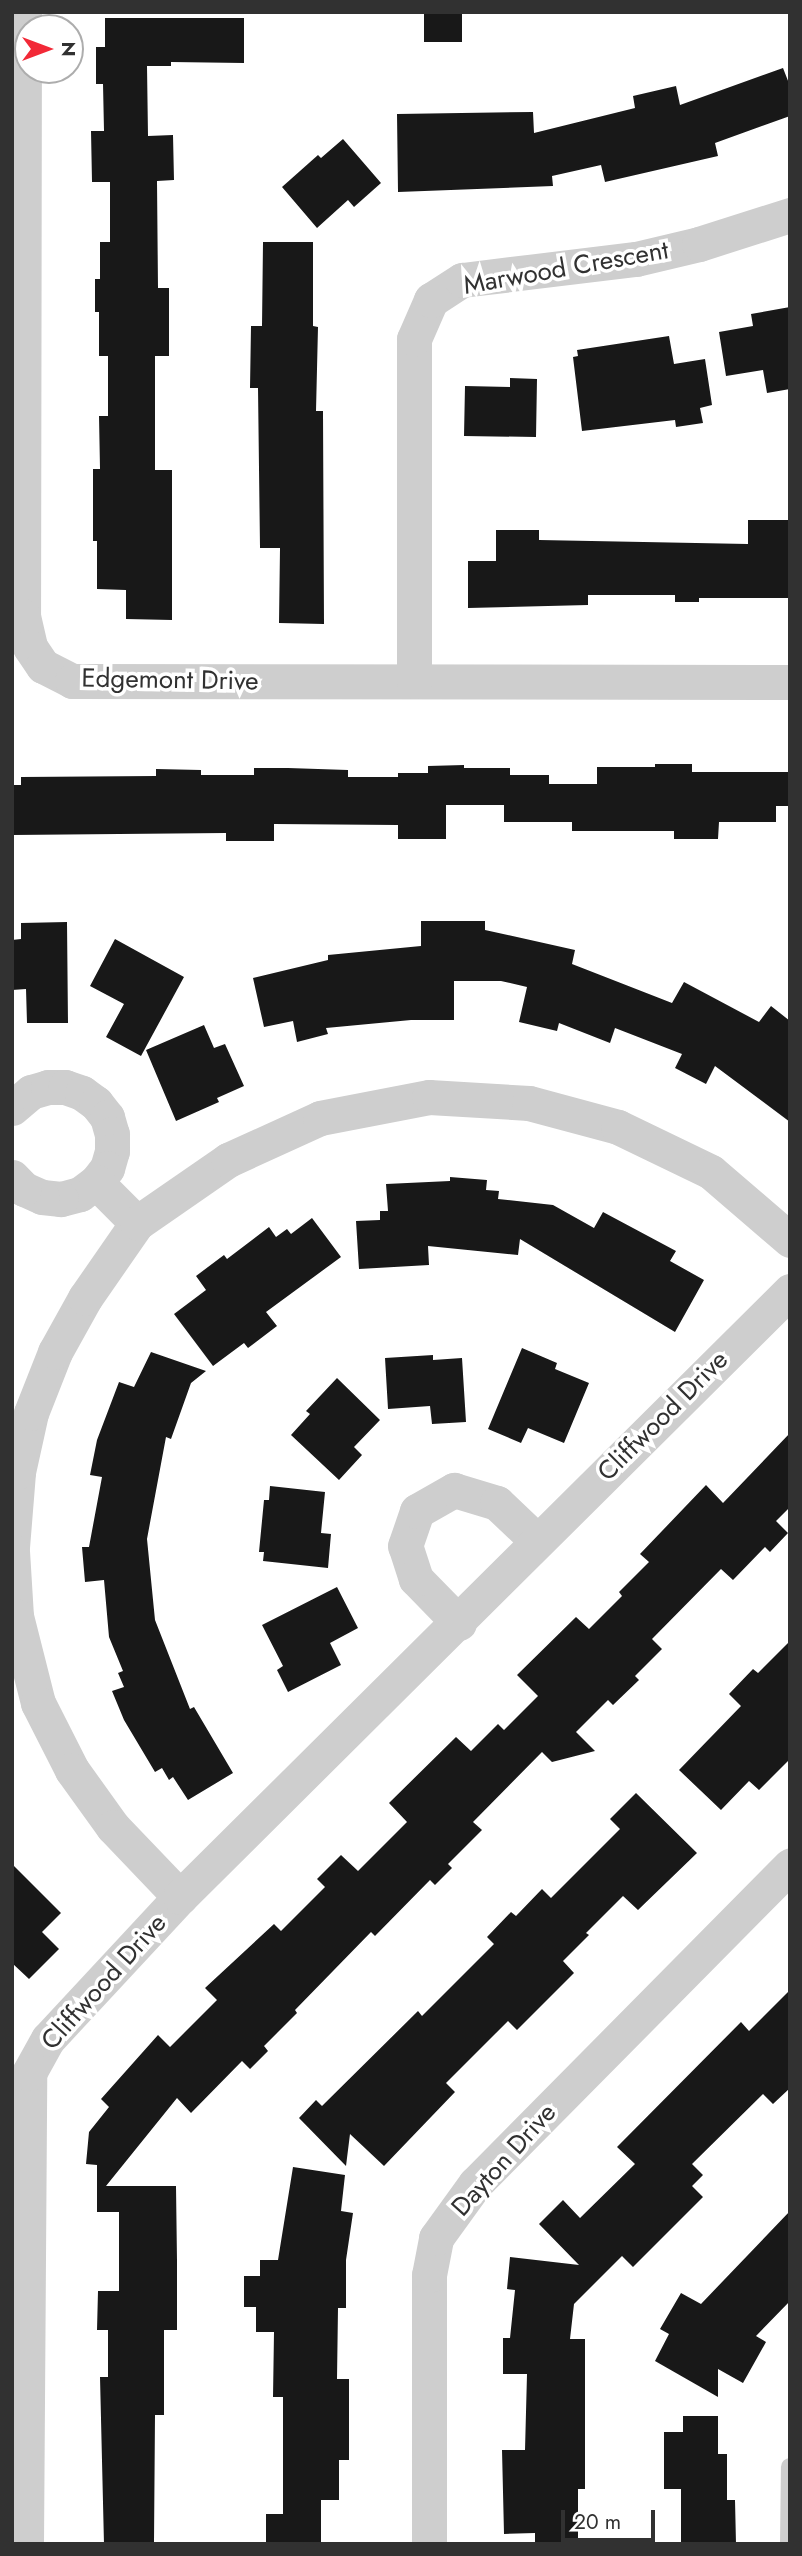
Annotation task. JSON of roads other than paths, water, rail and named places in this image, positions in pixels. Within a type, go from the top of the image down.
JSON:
[{"type":"street","name":"Edgemont Drive","points":[[24,12],[23,616],[30,647],[43,666],[72,681],[790,682]]},
{"type":"street","name":"Marwood Crescent","points":[[414,681],[414,339],[430,300],[462,281],[636,259],[699,244],[790,215]]},
{"type":"street","points":[[12,1108],[31,1092],[48,1087],[74,1090],[96,1103],[107,1117],[112,1134],[112,1151],[107,1168],[96,1182],[80,1194],[61,1199],[42,1197],[24,1189],[12,1177]]},
{"type":"street","points":[[180,1897],[113,1827],[72,1770],[38,1703],[16,1616],[12,1549],[19,1472],[31,1413],[55,1352],[85,1298],[137,1223],[228,1160],[320,1118],[429,1097],[529,1103],[618,1127],[711,1172],[790,1240]]},
{"type":"street","points":[[96,1182],[137,1223]]},
{"type":"street","name":"Cliffwood Drive","points":[[26,2544],[29,2073],[48,2039],[180,1897],[790,1291]]},
{"type":"street","points":[[458,1623],[416,1579],[405,1546],[417,1511],[454,1490],[497,1503],[537,1541]]},
{"type":"street","name":"Dayton Drive","points":[[429,2544],[429,2275],[436,2238],[475,2184],[790,1866]]},
{"type":"lane","points":[[789,2544],[790,2467]]}]
